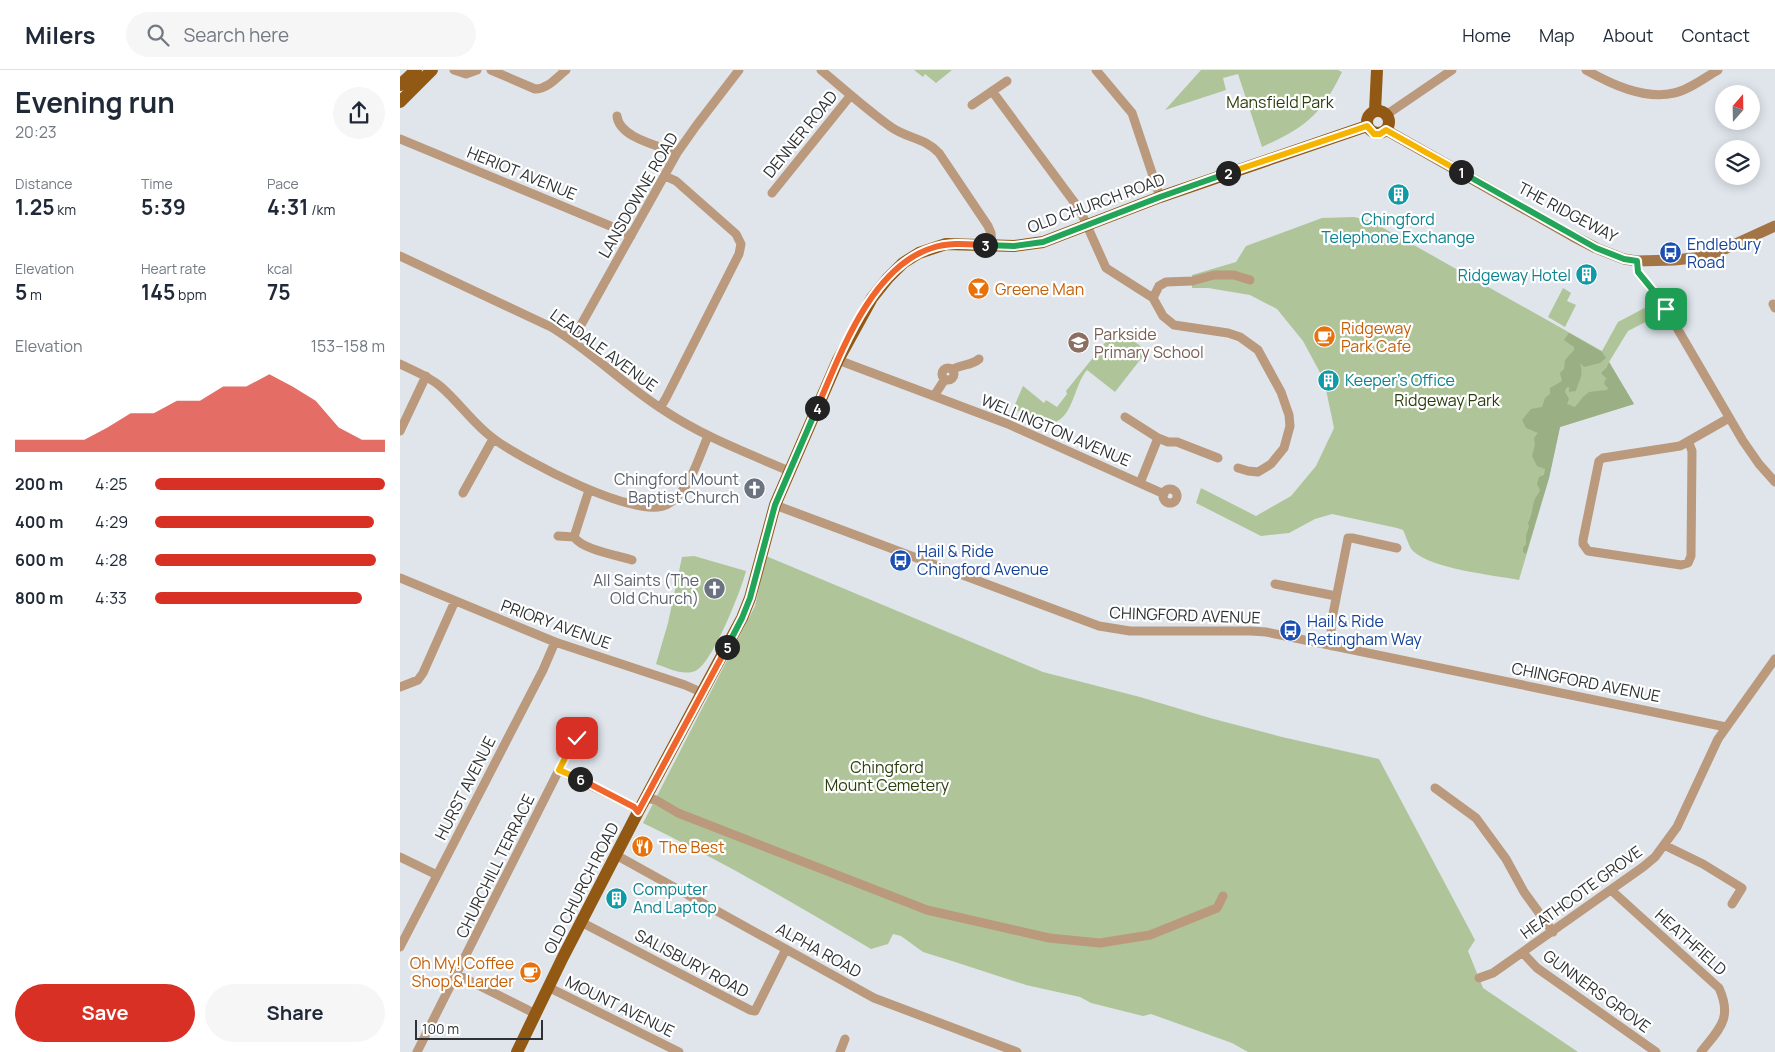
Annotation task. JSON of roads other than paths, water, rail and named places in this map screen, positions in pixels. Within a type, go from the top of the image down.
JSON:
[{"type":"main road","points":[[400,85],[416,70]]},
{"type":"main road","points":[[400,102],[432,70]]},
{"type":"main road","points":[[1377,70],[1381,113],[1389,123],[1386,130],[1380,134],[1374,134],[1367,126],[1367,118],[1370,114],[1381,113]]},
{"type":"main road","name":"OLD CHURCH ROAD","points":[[517,1052],[581,922],[744,612],[775,505],[789,471],[838,360],[872,298],[888,278],[919,253],[946,244],[1021,245],[1043,242],[1160,197],[1367,126]]},
{"type":"main road","name":"THE RIDGEWAY","points":[[1386,130],[1596,248],[1624,259],[1637,261],[1701,257],[1718,252],[1775,226]]},
{"type":"street","points":[[454,70],[466,74],[477,70]]},
{"type":"street","points":[[491,70],[535,89],[549,85],[566,70]]},
{"type":"street","name":"LANSDOWNE ROAD","points":[[572,341],[677,153],[739,70]]},
{"type":"street","points":[[821,70],[895,130],[932,146],[985,221],[991,233],[992,245]]},
{"type":"street","points":[[1096,70],[1132,114],[1160,197]]},
{"type":"street","points":[[1381,113],[1452,70]]},
{"type":"street","points":[[1586,70],[1636,92],[1661,95],[1684,90],[1718,70]]},
{"type":"street","points":[[972,106],[1007,81]]},
{"type":"street","points":[[992,91],[1080,210],[1106,268],[1153,298],[1162,316],[1174,324],[1240,336],[1258,350],[1281,392],[1289,415],[1290,426],[1284,448],[1271,464],[1258,472],[1238,468]]},
{"type":"street","name":"DENNER ROAD","points":[[772,193],[851,95]]},
{"type":"street","points":[[617,116],[620,125],[631,135],[677,153]]},
{"type":"street","name":"HERIOT AVENUE","points":[[400,140],[631,236]]},
{"type":"street","points":[[660,408],[739,254],[740,244],[736,234],[676,181],[664,176]]},
{"type":"street","name":"LEADALE AVENUE","points":[[400,256],[531,316],[572,341],[660,408],[708,436],[789,471]]},
{"type":"street","points":[[1637,261],[1638,272],[1663,304],[1759,464],[1775,482]]},
{"type":"street","points":[[1153,298],[1160,286],[1166,282],[1192,281],[1214,275],[1234,275],[1250,280]]},
{"type":"street","points":[[934,396],[945,379],[949,380],[952,378],[954,373],[952,370],[956,367],[975,363],[978,359]]},
{"type":"street","name":"WELLINGTON AVENUE","points":[[838,360],[1008,424],[1164,494]]},
{"type":"street","points":[[400,364],[426,376],[441,387],[493,439],[574,484],[645,507],[660,508],[668,505],[683,490],[708,436]]},
{"type":"street","points":[[400,431],[426,376]]},
{"type":"street","points":[[1125,416],[1158,438],[1168,442],[1177,442],[1218,458]]},
{"type":"street","points":[[1689,443],[1692,452],[1691,556],[1688,563],[1681,565],[1588,550],[1583,544],[1583,540],[1599,461],[1603,458],[1680,446],[1689,443],[1730,418]]},
{"type":"street","points":[[1140,483],[1158,438]]},
{"type":"street","points":[[463,492],[493,439]]},
{"type":"street","points":[[589,490],[574,537],[577,542],[632,560]]},
{"type":"street","name":"CHINGFORD AVENUE","points":[[775,505],[1099,626],[1130,631],[1251,631],[1726,727]]},
{"type":"street","points":[[558,536],[574,537]]},
{"type":"street","points":[[1332,646],[1331,624],[1348,538],[1397,548]]},
{"type":"street","name":"PRIORY AVENUE","points":[[400,578],[555,642],[685,684],[703,693]]},
{"type":"street","points":[[1275,584],[1336,596]]},
{"type":"street","points":[[400,687],[418,680],[423,673],[455,601]]},
{"type":"street","name":"HURST AVENUE","points":[[400,946],[543,670],[555,642]]},
{"type":"street","name":"HEATHCOTE GROVE","points":[[1479,978],[1493,974],[1643,867],[1664,845],[1678,827],[1687,810],[1718,739],[1775,659]]},
{"type":"street","name":"CHURCHILL TERRACE","points":[[417,1052],[458,975],[572,744],[577,738]]},
{"type":"street","points":[[559,770],[634,807],[638,812]]},
{"type":"street","points":[[1435,788],[1468,810],[1482,825],[1506,859],[1524,892],[1552,932]]},
{"type":"street","points":[[646,798],[656,800],[678,813],[928,910],[1049,938],[1100,943],[1150,935],[1217,908],[1223,896]]},
{"type":"street","points":[[1664,845],[1703,864],[1742,888],[1732,904]]},
{"type":"street","name":"ALPHA ROAD","points":[[616,855],[874,998],[1017,1052]]},
{"type":"street","points":[[400,856],[437,875]]},
{"type":"street","name":"HEATHFIELD","points":[[1611,890],[1719,988],[1723,997],[1725,1015],[1718,1030],[1701,1052]]},
{"type":"street","name":"SALISBURY ROAD","points":[[581,922],[755,1011],[786,949]]},
{"type":"street","name":"GUNNERS GROVE","points":[[1523,952],[1537,968],[1656,1052]]},
{"type":"street","points":[[458,975],[536,1014]]},
{"type":"street","name":"MOUNT AVENUE","points":[[548,987],[679,1052]]},
{"type":"street","points":[[840,1052],[845,1039]]},
{"type":"place","name":"Chingford Telephone Exchange","points":[[1398,195]]},
{"type":"place","name":"Endlebury Road","points":[[1671,253]]},
{"type":"place","name":"Ridgeway Hotel","points":[[1587,275]]},
{"type":"place","name":"Greene Man","points":[[979,289]]},
{"type":"place","name":"Ridgeway Park Cafe","points":[[1325,337]]},
{"type":"place","name":"Parkside Primary School","points":[[1078,343]]},
{"type":"place","name":"Keeper's Office","points":[[1329,380]]},
{"type":"place","name":"Chingford Mount Baptist Church","points":[[755,488]]},
{"type":"place","name":"Hail & Ride Chingford Avenue","points":[[901,560]]},
{"type":"place","name":"All Saints (The Old Church)","points":[[715,589]]},
{"type":"place","name":"Hail & Ride Retingham Way","points":[[1291,630]]},
{"type":"place","name":"The Best","points":[[643,847]]},
{"type":"place","name":"Computer And Laptop","points":[[617,898]]},
{"type":"place","name":"Oh My! Coffee Shop & Larder","points":[[530,972]]},
{"type":"park label","name":"Mansfield Park","points":[[1280,102]]},
{"type":"park label","name":"Ridgeway Park","points":[[1447,400]]},
{"type":"park label","name":"Chingford Mount Cemetery","points":[[887,776]]}]
